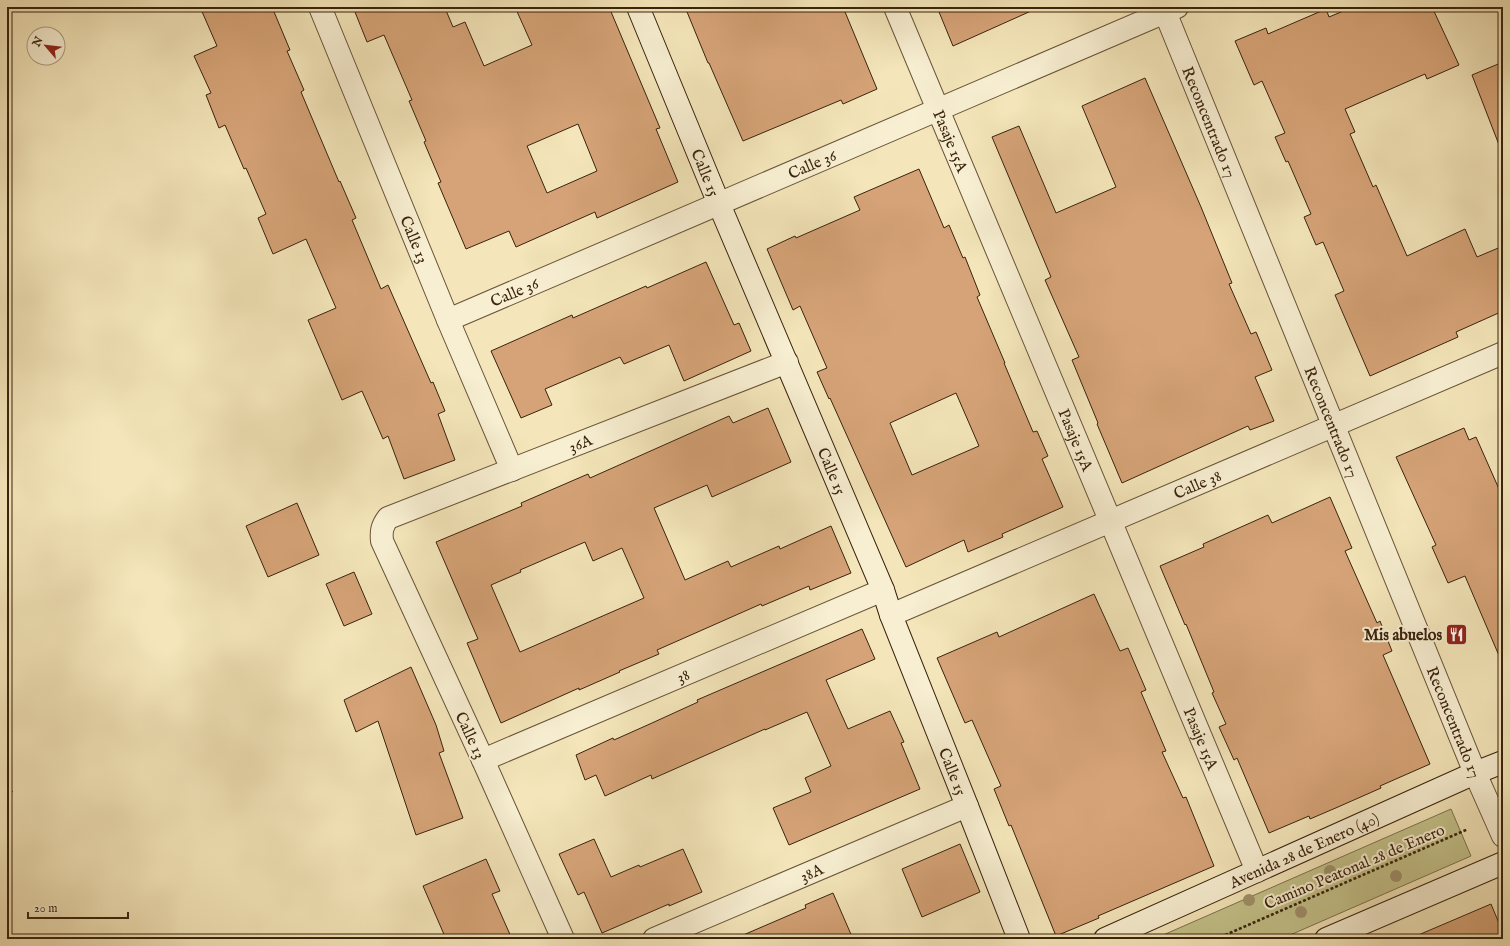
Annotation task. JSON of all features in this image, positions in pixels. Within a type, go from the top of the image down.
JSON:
[{"type":"street","name":"Calle 13","points":[[320,7],[448,320],[512,470]]},
{"type":"street","name":"Calle 15","points":[[638,7],[719,204],[884,590],[891,615],[968,806],[1019,939]]},
{"type":"street","name":"Pasaje 15A","points":[[895,7],[1257,871]]},
{"type":"street","name":"Calle 36","points":[[448,320],[1168,9]]},
{"type":"street","name":"Reconcentrado 17","points":[[1168,9],[1333,426],[1475,773],[1499,827]]},
{"type":"street","name":"Calle 38","points":[[891,615],[1503,353]]},
{"type":"street","name":"36A","points":[[381,531],[388,518],[787,362]]},
{"type":"street","name":"Calle 13","points":[[381,531],[382,542],[483,760],[563,939]]},
{"type":"street","name":"38","points":[[483,760],[884,590]]},
{"type":"street","name":"Avenida 28 de Enero (40)","points":[[1105,939],[1475,773],[1503,762]]},
{"type":"street","name":"38A","points":[[654,939],[968,806]]},
{"type":"street","points":[[1326,939],[1503,863]]},
{"type":"path","points":[[7,782],[12,790],[7,800]]},
{"type":"path","name":"Camino Peatonal 28 de Enero","points":[[1216,939],[1499,827]]},
{"type":"shaded area","points":[[1451,809],[1471,856],[1281,939],[1154,939]]},
{"type":"building","points":[[200,7],[272,7],[290,50],[287,51],[304,90],[301,92],[356,218],[352,220],[381,289],[388,285],[431,383],[433,382],[445,411],[438,414],[455,460],[404,479],[388,436],[383,439],[362,391],[342,400],[308,320],[336,308],[306,239],[273,254],[258,218],[266,214],[225,125],[219,128],[206,95],[211,93],[194,56],[217,46]]},
{"type":"building","points":[[353,7],[447,7],[445,8],[453,27],[465,22],[484,66],[532,45],[515,7],[609,7],[660,128],[656,129],[678,182],[597,218],[595,212],[516,247],[509,231],[466,249],[438,183],[441,182],[409,101],[412,100],[384,35],[367,42]],"holes":[[[578,124],[597,171],[547,193],[527,146]]]},
{"type":"building","points":[[685,7],[843,7],[877,89],[843,104],[841,100],[743,141]]},
{"type":"building","points":[[937,7],[1040,7],[953,46]]},
{"type":"building","points":[[1353,7],[1432,7],[1459,65],[1427,79],[1425,74],[1345,109],[1355,132],[1350,134],[1373,187],[1376,185],[1407,256],[1465,229],[1477,257],[1503,246],[1503,311],[1456,332],[1458,337],[1370,376],[1335,295],[1344,291],[1323,242],[1316,245],[1304,217],[1311,214],[1288,161],[1286,162],[1275,137],[1285,133],[1262,81],[1254,85],[1235,41],[1266,28],[1268,34],[1326,9],[1329,17]]},
{"type":"building","points":[[1503,62],[1503,150],[1501,150],[1472,75]]},
{"type":"building","points":[[1145,78],[1232,283],[1229,284],[1251,334],[1256,332],[1272,370],[1255,377],[1274,421],[1250,430],[1248,426],[1122,483],[1072,360],[1079,357],[1045,280],[1051,277],[992,137],[1019,126],[1056,213],[1116,187],[1082,106]]},
{"type":"building","points":[[919,169],[944,228],[949,225],[963,258],[965,257],[980,295],[977,297],[1004,363],[1033,432],[1037,431],[1048,456],[1042,459],[1063,507],[1002,534],[1003,537],[968,552],[964,540],[906,567],[817,372],[827,368],[800,306],[793,310],[767,249],[860,210],[854,197]],"holes":[[[956,393],[979,446],[912,475],[890,423]]]},
{"type":"building","points":[[706,262],[734,325],[739,323],[751,351],[684,381],[669,345],[624,364],[620,357],[545,389],[552,405],[521,418],[491,351],[572,315],[573,318]]},
{"type":"building","points":[[768,408],[791,462],[712,497],[707,485],[654,508],[685,580],[728,561],[731,567],[779,546],[780,549],[831,526],[851,573],[810,590],[809,586],[762,606],[761,604],[657,650],[659,654],[619,671],[620,672],[579,690],[579,688],[501,723],[467,643],[478,639],[436,542],[522,506],[521,503],[588,474],[590,478],[729,416],[733,423]],"holes":[[[585,542],[593,561],[622,548],[644,598],[520,652],[491,585],[521,572],[520,570]]]},
{"type":"building","points":[[1464,428],[1469,440],[1476,437],[1503,498],[1503,665],[1465,576],[1448,583],[1432,547],[1436,545],[1396,457]]},
{"type":"building","points":[[1330,497],[1352,548],[1345,551],[1377,623],[1380,621],[1392,651],[1383,655],[1430,764],[1380,786],[1381,788],[1310,819],[1309,816],[1269,833],[1237,758],[1234,760],[1219,727],[1226,724],[1212,693],[1214,692],[1186,624],[1185,625],[1160,566],[1204,547],[1203,544],[1268,515],[1272,523]]},
{"type":"building","points":[[297,503],[319,555],[268,577],[246,526]]},
{"type":"building","points":[[354,572],[372,614],[344,626],[326,584]]},
{"type":"building","points":[[1094,594],[1120,651],[1128,648],[1146,690],[1141,692],[1166,751],[1162,752],[1183,798],[1186,797],[1214,866],[1098,916],[1099,918],[1056,936],[1011,825],[1009,826],[994,789],[1001,786],[972,720],[965,723],[937,658],[997,632],[999,637]]},
{"type":"building","points":[[862,629],[875,659],[826,680],[848,729],[890,711],[904,742],[901,743],[920,789],[789,845],[773,808],[811,792],[805,778],[831,766],[807,712],[652,779],[651,775],[605,796],[596,775],[585,780],[576,755],[613,738],[614,740],[698,702],[697,700]]},
{"type":"building","points":[[411,667],[436,725],[444,751],[439,753],[463,818],[416,835],[378,721],[356,732],[344,700]]},
{"type":"building","points":[[594,839],[611,877],[683,849],[702,892],[669,906],[669,904],[602,933],[584,892],[578,895],[559,854]]},
{"type":"building","points":[[960,844],[980,892],[922,917],[902,869]]},
{"type":"building","points":[[486,859],[500,891],[492,894],[512,939],[446,939],[423,886]]},
{"type":"building","points":[[833,893],[853,939],[734,939],[806,908],[805,905]]},
{"type":"building","points":[[1491,904],[1503,933],[1503,939],[1409,939]]},
{"type":"place","name":"Mis abuelos","points":[[1457,634]]}]
